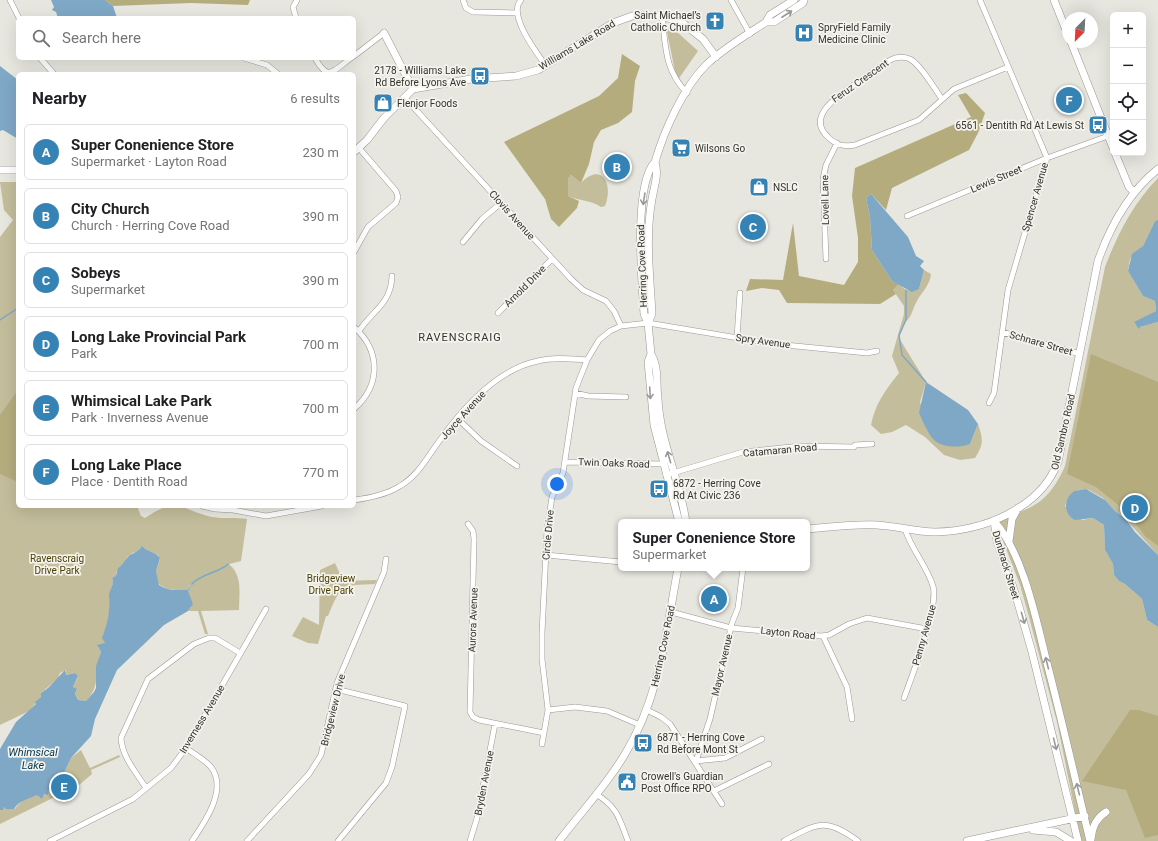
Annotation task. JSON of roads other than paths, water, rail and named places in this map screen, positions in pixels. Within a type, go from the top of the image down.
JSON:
[{"type":"main road","name":"Herring Cove Road","points":[[678,519],[662,432],[655,362],[651,354],[648,323],[652,314],[648,239],[651,199],[658,169],[655,162],[664,134],[698,75],[716,57],[766,22],[770,15],[794,0]]},
{"type":"main road","name":"Herring Cove Road","points":[[766,22],[774,22],[803,3],[804,0]]},
{"type":"main road","points":[[1054,0],[1062,20]]},
{"type":"main road","name":"Williams Lake Road","points":[[413,89],[471,79],[516,76],[546,66],[620,19],[642,15],[662,16],[680,21],[703,39],[716,57]]},
{"type":"main road","points":[[356,150],[384,118],[413,89],[384,33]]},
{"type":"main road","points":[[1073,48],[1110,141]]},
{"type":"main road","points":[[1116,156],[1129,187],[1134,192]]},
{"type":"main road","name":"Old Sambro Road","points":[[810,529],[858,525],[945,531],[965,529],[994,521],[1019,507],[1040,492],[1054,474],[1060,457],[1098,261],[1107,239],[1134,192],[1158,169]]},
{"type":"main road","points":[[0,170],[16,170]]},
{"type":"main road","name":"Herring Cove Road","points":[[651,354],[648,362],[651,408],[664,464],[670,474],[685,519]]},
{"type":"main road","points":[[1009,541],[1011,523],[1019,507]]},
{"type":"main road","name":"Dunbrack Street","points":[[994,521],[1009,541],[1023,578],[1034,614],[1091,841]]},
{"type":"main road","name":"Dunbrack Street","points":[[994,521],[997,541],[1016,596],[1032,652],[1078,841]]},
{"type":"main road","name":"Herring Cove Road","points":[[560,841],[624,755],[647,710],[655,688],[671,612],[678,571]]},
{"type":"main road","points":[[1091,841],[1094,824],[1100,816],[1106,812]]},
{"type":"main road","points":[[967,841],[1085,816]]},
{"type":"main road","points":[[1021,830],[1046,830],[1064,835],[1071,841]]},
{"type":"street","points":[[10,0],[18,16]]},
{"type":"street","points":[[295,16],[292,7],[297,0]]},
{"type":"street","points":[[463,0],[466,8],[473,12],[517,13]]},
{"type":"street","points":[[521,0],[517,5],[517,13],[526,35],[546,66]]},
{"type":"street","points":[[731,0],[750,34]]},
{"type":"street","name":"Spencer Avenue","points":[[980,0],[1047,158],[1008,290],[994,393],[989,403]]},
{"type":"street","points":[[662,16],[669,68],[678,83],[687,93]]},
{"type":"street","points":[[356,54],[384,33]]},
{"type":"street","name":"Feruz Crescent","points":[[836,143],[826,136],[822,126],[822,115],[828,104],[894,58],[905,57],[914,62],[921,69],[942,99]]},
{"type":"street","points":[[42,60],[52,72]]},
{"type":"street","points":[[251,60],[267,65],[276,72]]},
{"type":"street","points":[[316,60],[323,71],[326,72]]},
{"type":"street","points":[[331,72],[348,60]]},
{"type":"street","points":[[836,143],[847,146],[855,145],[914,122],[928,113],[954,89],[1008,67]]},
{"type":"street","name":"Clovis Avenue","points":[[405,98],[577,286],[606,301],[614,311],[621,326]]},
{"type":"street","name":"Lewis Street","points":[[908,216],[1047,158],[1108,136]]},
{"type":"street","name":"Lovell Lane","points":[[826,259],[823,178],[826,165],[836,143]]},
{"type":"street","points":[[356,150],[396,191],[398,197],[396,203],[368,227],[356,248]]},
{"type":"street","points":[[463,242],[482,220],[501,203]]},
{"type":"street","name":"Arnold Drive","points":[[498,313],[552,259]]},
{"type":"street","points":[[359,331],[364,323],[384,303],[390,288],[392,276]]},
{"type":"street","points":[[737,337],[740,293]]},
{"type":"street","name":"Circle Drive","points":[[542,744],[548,710],[542,659],[542,606],[547,530],[552,497],[562,473],[575,393],[586,360],[599,340],[610,331],[621,326],[648,323]]},
{"type":"street","name":"Spry Avenue","points":[[648,323],[775,344],[866,353],[877,352]]},
{"type":"street","points":[[356,329],[370,348],[374,360],[374,372],[369,392],[356,407]]},
{"type":"street","name":"Schnare Street","points":[[1002,332],[1080,354]]},
{"type":"street","name":"Joyce Avenue","points":[[356,500],[387,493],[409,480],[458,418],[485,390],[499,379],[519,367],[534,362],[548,359],[586,360]]},
{"type":"street","points":[[575,393],[588,396],[626,397]]},
{"type":"street","points":[[458,418],[481,441],[517,466]]},
{"type":"street","name":"Catamaran Road","points":[[670,474],[743,452],[801,446],[854,447],[855,445],[872,444]]},
{"type":"street","name":"Twin Oaks Road","points":[[564,462],[664,464]]},
{"type":"street","points":[[208,508],[215,510],[233,510],[266,516],[311,508]]},
{"type":"street","name":"Aurora Avenue","points":[[468,524],[473,531],[474,539],[470,707],[473,717],[495,724]]},
{"type":"street","name":"Penny Avenue","points":[[904,698],[933,608],[933,587],[918,553],[908,539],[906,529]]},
{"type":"street","points":[[546,555],[618,562]]},
{"type":"street","name":"Bridgeview Drive","points":[[247,841],[309,774],[321,755],[337,683],[384,572],[386,559]]},
{"type":"street","name":"Mayor Avenue","points":[[696,762],[710,719],[731,628],[738,608],[743,571]]},
{"type":"street","name":"Inverness Avenue","points":[[50,841],[133,799],[157,781],[171,768],[186,748],[266,609]]},
{"type":"street","name":"Layton Road","points":[[671,612],[731,628],[782,634],[823,636],[857,620],[867,618],[927,629]]},
{"type":"street","points":[[823,636],[847,687],[852,719]]},
{"type":"street","points":[[146,788],[127,759],[121,746],[120,738],[148,678],[194,644],[209,638],[215,638],[240,653]]},
{"type":"street","points":[[336,689],[405,706],[392,767],[386,783],[338,841]]},
{"type":"street","points":[[548,710],[575,706],[607,711],[640,725]]},
{"type":"street","points":[[647,710],[660,716],[669,723],[696,762],[722,804]]},
{"type":"street","points":[[495,724],[544,733]]},
{"type":"street","name":"Bryden Avenue","points":[[470,841],[495,724]]},
{"type":"street","points":[[696,762],[725,758],[762,739]]},
{"type":"street","points":[[186,748],[212,768],[216,778],[216,796],[202,827],[192,841]]},
{"type":"street","points":[[714,791],[769,764]]},
{"type":"street","points":[[596,794],[607,801],[615,809],[628,841]]},
{"type":"street","points":[[784,841],[807,828],[825,824],[843,830],[858,841]]},
{"type":"water","points":[[51,0],[105,0],[113,6],[116,16],[57,16],[56,12],[52,10],[54,7]]},
{"type":"water","points":[[0,66],[16,78],[16,138],[3,130],[0,131]]},
{"type":"water","points":[[871,194],[908,237],[916,256],[924,261],[920,266],[924,270],[919,289],[912,292],[892,281],[872,250],[870,217],[866,198]]},
{"type":"water","points":[[1158,220],[1158,322],[1140,327],[1139,329],[1134,322],[1156,311],[1155,301],[1143,296],[1128,271],[1132,254],[1143,246],[1155,221]]},
{"type":"water","points":[[926,382],[968,410],[978,424],[970,444],[956,447],[946,446],[936,442],[933,439],[919,413]]},
{"type":"water","points":[[1086,489],[1105,500],[1115,511],[1125,518],[1135,532],[1158,555],[1158,627],[1147,620],[1142,599],[1125,584],[1119,581],[1114,575],[1113,564],[1105,550],[1104,525],[1093,518],[1075,520],[1069,515],[1066,503],[1070,495],[1074,491]]},
{"type":"water","name":"Whimsical Lake","points":[[142,546],[160,558],[156,571],[159,585],[169,589],[187,590],[192,584],[188,591],[193,604],[188,611],[164,625],[117,670],[95,719],[91,736],[71,758],[62,777],[56,785],[54,785],[54,788],[49,790],[48,795],[44,794],[42,799],[36,795],[22,802],[14,809],[6,809],[4,807],[3,810],[0,810],[0,749],[16,722],[36,704],[35,702],[41,697],[41,693],[48,688],[65,670],[66,675],[75,673],[78,676],[73,687],[77,689],[75,694],[78,700],[86,701],[94,692],[96,688],[96,666],[101,652],[97,645],[105,643],[102,638],[108,617],[109,594],[113,583],[112,578],[116,576],[118,568],[127,558],[139,550]]},
{"type":"waterway","points":[[906,290],[906,320],[899,335],[902,355],[926,382]]},
{"type":"waterway","points":[[0,320],[16,309]]},
{"type":"waterway","points":[[192,584],[200,578],[221,569],[228,564]]},
{"type":"place","name":"Saint Michael’s Catholic Church","points":[[715,21]]},
{"type":"place","name":"SpryField Family Medicine Clinic","points":[[804,33]]},
{"type":"place","name":"2178 - Williams Lake Rd Before Lyons Ave","points":[[480,76]]},
{"type":"place","name":"Long Lake Place","points":[[1069,100]]},
{"type":"place","name":"Flenjor Foods","points":[[383,103]]},
{"type":"place","name":"6561 - Dentith Rd At Lewis St","points":[[1098,125]]},
{"type":"place","name":"Wilsons Go","points":[[681,148]]},
{"type":"place","name":"City Church","points":[[617,167]]},
{"type":"place","name":"NSLC","points":[[759,187]]},
{"type":"place","name":"Sobeys","points":[[753,227]]},
{"type":"place","name":"6872 - Herring Cove Rd At Civic 236","points":[[659,489]]},
{"type":"place","name":"Long Lake Provincial Park","points":[[1135,508]]},
{"type":"place","name":"Super Conenience Store","points":[[714,599]]},
{"type":"place","name":"6871 - Herring Cove Rd Before Mont St","points":[[643,743]]},
{"type":"place","name":"Crowell's Guardian Post Office RPO","points":[[627,782]]},
{"type":"place","name":"Whimsical Lake Park","points":[[64,787]]},
{"type":"district","name":"RAVENSCRAIG","points":[[460,337]]},
{"type":"park label","name":"Ravenscraig Drive Park","points":[[57,564]]},
{"type":"park label","name":"Bridgeview Drive Park","points":[[331,584]]}]
